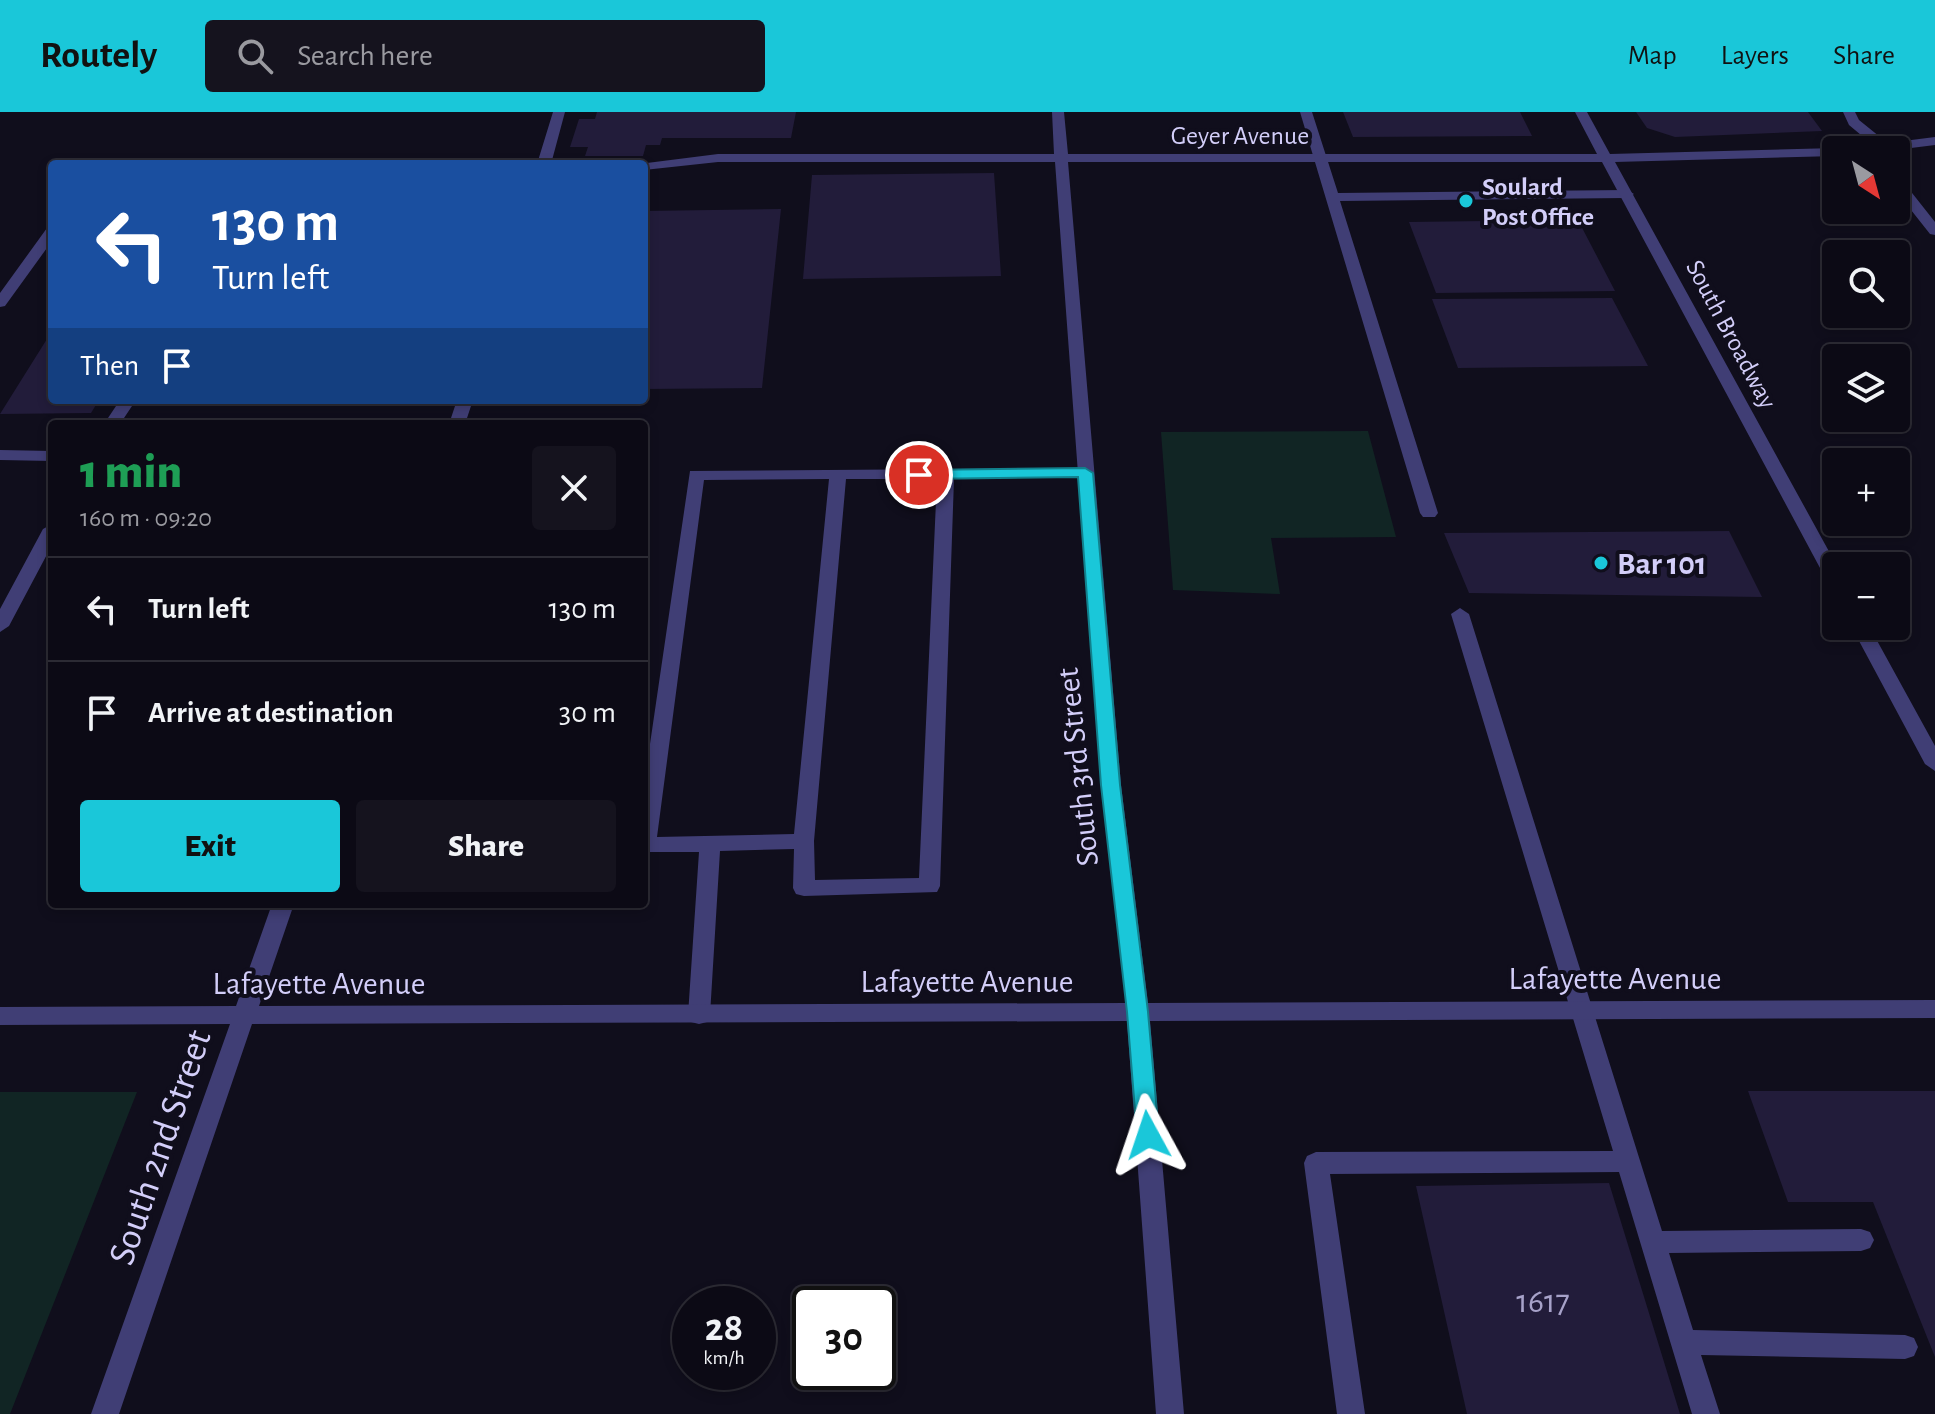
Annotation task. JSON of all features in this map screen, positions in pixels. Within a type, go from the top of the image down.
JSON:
[{"type":"street","points":[[545,160],[559,112]]},
{"type":"street","name":"South 3rd Street","points":[[1058,112],[1111,785],[1138,1012],[1170,1414]]},
{"type":"street","points":[[1306,112],[1429,513]]},
{"type":"street","name":"South Broadway","points":[[1581,112],[1822,555]]},
{"type":"street","points":[[1849,112],[1854,122],[1871,136]]},
{"type":"street","points":[[1910,144],[1935,141]]},
{"type":"street","name":"Geyer Avenue","points":[[648,166],[718,158],[1606,158],[1822,152]]},
{"type":"street","points":[[1332,197],[1627,194]]},
{"type":"street","points":[[1910,200],[1935,231]]},
{"type":"street","points":[[0,303],[48,237]]},
{"type":"street","points":[[0,455],[48,456]]},
{"type":"street","points":[[648,830],[696,475],[1085,473]]},
{"type":"street","points":[[838,475],[804,841],[804,888],[929,886],[946,475]]},
{"type":"street","points":[[0,626],[48,536]]},
{"type":"street","points":[[1460,614],[1706,1414]]},
{"type":"street","points":[[1868,640],[1935,764]]},
{"type":"street","points":[[648,845],[804,841]]},
{"type":"street","points":[[699,1015],[710,844]]},
{"type":"street","name":"South 2nd Street","points":[[105,1414],[282,908]]},
{"type":"street","name":"Lafayette Avenue","points":[[0,1016],[1935,1009]]},
{"type":"street","points":[[1351,1414],[1316,1163],[1628,1161]]},
{"type":"street","points":[[1653,1242],[1861,1240]]},
{"type":"street","points":[[1684,1342],[1905,1347]]},
{"type":"green space","points":[[1368,431],[1396,537],[1271,538],[1280,594],[1173,590],[1161,432]]},
{"type":"green space","points":[[0,1092],[137,1092],[10,1414],[0,1414]]},
{"type":"building","points":[[597,112],[796,112],[791,138],[662,138],[660,145],[646,145],[643,156],[585,156],[588,147],[570,147],[579,119],[595,119]]},
{"type":"building","points":[[1343,112],[1520,112],[1532,136],[1353,137]]},
{"type":"building","points":[[1636,112],[1808,112],[1822,131],[1675,137],[1647,128]]},
{"type":"building","points":[[994,173],[1001,276],[803,279],[812,175]]},
{"type":"building","points":[[781,209],[762,388],[648,389],[648,211]]},
{"type":"building","points":[[1578,220],[1615,291],[1436,293],[1409,222]]},
{"type":"building","points":[[1612,298],[1648,366],[1458,368],[1432,299]]},
{"type":"building","points":[[48,337],[48,404],[97,404],[91,413],[0,414]]},
{"type":"building","name":"Bar 101","points":[[1729,531],[1762,597],[1469,593],[1444,533]]},
{"type":"building","points":[[1748,1091],[1935,1091],[1935,1357],[1873,1202],[1788,1202]]},
{"type":"building","points":[[1609,1183],[1680,1414],[1467,1414],[1416,1186]]},
{"type":"place","name":"Soulard Post Office","points":[[1466,201]]},
{"type":"place","name":"Bar 101","points":[[1601,563]]},
{"type":"route","points":[[919,475],[1085,473],[1111,785],[1138,1012],[1148,1135]]}]
